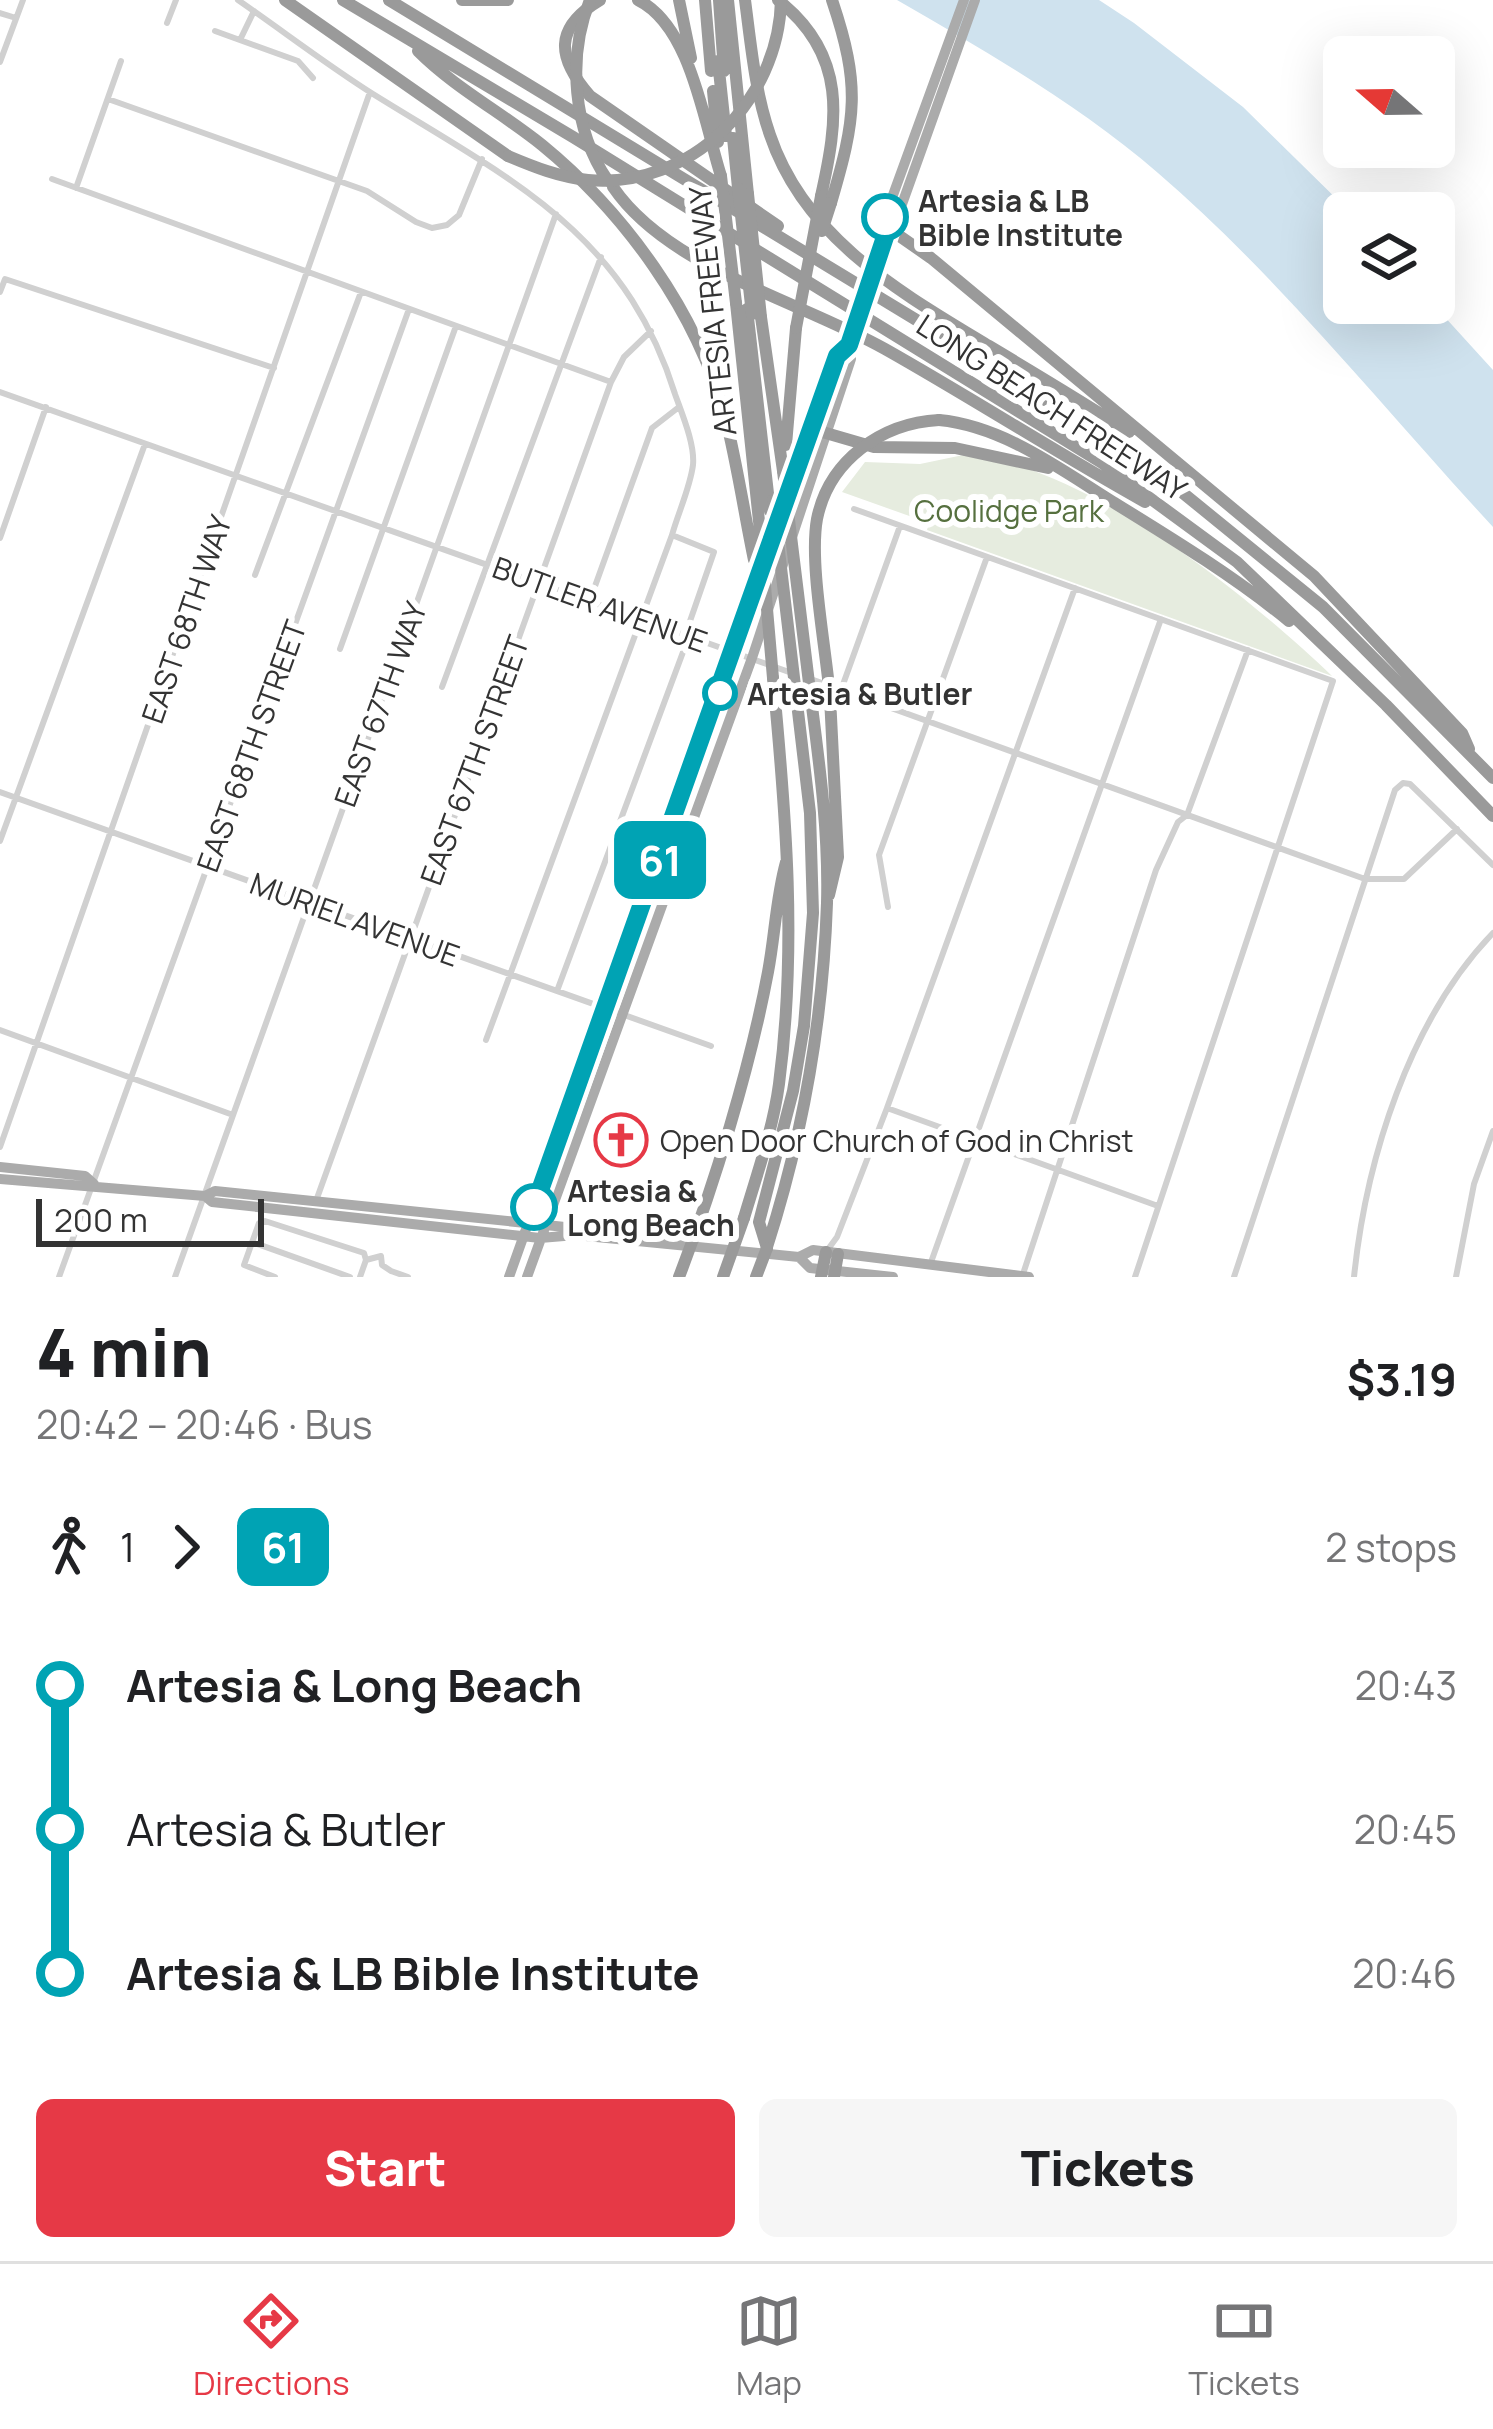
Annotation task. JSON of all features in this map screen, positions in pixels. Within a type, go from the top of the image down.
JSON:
[{"type":"highway","points":[[285,0],[508,156],[537,169],[591,180],[644,175],[697,152],[722,134],[756,93],[775,46],[780,0]]},
{"type":"highway","name":"LONG BEACH FREEWAY","points":[[343,0],[1102,463],[1237,562],[1493,816]]},
{"type":"highway","name":"LONG BEACH FREEWAY","points":[[389,0],[928,327],[1162,476],[1323,607],[1493,778]]},
{"type":"highway","points":[[462,0],[508,0]]},
{"type":"highway","points":[[590,0],[575,55],[578,98],[587,136],[628,210],[676,248],[882,347],[1194,529]]},
{"type":"highway","points":[[600,0],[578,14],[564,50],[568,71],[590,96],[928,327]]},
{"type":"highway","points":[[638,0],[662,16],[670,28],[735,185]]},
{"type":"highway","points":[[679,0],[696,94]]},
{"type":"highway","points":[[745,0],[755,75],[770,135],[788,176],[837,240],[890,286],[1185,470]]},
{"type":"highway","points":[[756,1277],[808,1093],[826,902],[823,797],[783,471],[796,328],[826,200],[835,135],[833,95],[816,45],[780,0]]},
{"type":"highway","points":[[826,200],[848,146],[855,100],[853,74],[832,0]]},
{"type":"highway","name":"ARTESIA FREEWAY","points":[[718,2],[749,311],[766,616]]},
{"type":"highway","name":"ARTESIA FREEWAY","points":[[718,2],[749,311],[783,471]]},
{"type":"highway","points":[[407,39],[440,73],[557,160],[603,202],[664,280],[724,412],[766,616],[789,849],[789,981],[778,1088],[744,1218],[723,1277]]},
{"type":"highway","points":[[888,228],[948,272],[1314,576],[1462,733],[1472,755]]},
{"type":"highway","points":[[749,311],[804,822],[807,938],[797,1033],[782,1054]]},
{"type":"highway","points":[[826,902],[838,857],[835,694],[815,540],[822,502],[855,452],[903,425],[939,420],[993,433],[1087,486],[1233,581],[1365,685]]},
{"type":"highway","points":[[812,429],[874,448],[955,448],[1010,458],[1087,486]]},
{"type":"highway","points":[[767,1248],[759,1222],[793,1091],[813,913],[810,813],[792,685]]},
{"type":"highway","points":[[679,1277],[751,1046],[789,849]]},
{"type":"highway","points":[[828,1274],[832,1253]]},
{"type":"main road","points":[[941,77],[964,0]]},
{"type":"main road","points":[[526,1277],[752,658],[850,359],[849,345],[888,228],[885,217],[975,0]]},
{"type":"main road","points":[[509,1277],[837,356],[849,345]]},
{"type":"main road","points":[[0,1167],[85,1176],[94,1184]]},
{"type":"main road","points":[[0,1179],[205,1196],[215,1191],[543,1232],[565,1227],[576,1234],[799,1257],[813,1250],[1025,1277]]},
{"type":"main road","points":[[205,1196],[212,1202],[526,1230]]},
{"type":"main road","points":[[799,1257],[828,1274],[892,1277]]},
{"type":"street","points":[[0,62],[23,0]]},
{"type":"street","points":[[167,23],[176,0]]},
{"type":"street","points":[[238,0],[370,92],[482,158],[602,256],[628,289],[651,331],[680,407],[693,462],[672,535],[486,1040]]},
{"type":"street","points":[[240,40],[254,11]]},
{"type":"street","points":[[0,13],[16,18]]},
{"type":"street","points":[[214,32],[298,61],[313,78]]},
{"type":"street","points":[[76,188],[121,61]]},
{"type":"street","name":"EAST 68TH WAY","points":[[0,1147],[370,92]]},
{"type":"street","points":[[108,99],[367,191],[432,228],[447,225],[459,215],[482,158]]},
{"type":"street","points":[[52,179],[610,382]]},
{"type":"street","name":"EAST 67TH WAY","points":[[175,1277],[556,214]]},
{"type":"street","points":[[442,687],[602,256]]},
{"type":"street","points":[[0,292],[4,279],[274,368]]},
{"type":"street","points":[[255,575],[362,292]]},
{"type":"street","name":"EAST 68TH STREET","points":[[59,1277],[409,309]]},
{"type":"street","points":[[340,649],[456,326]]},
{"type":"street","name":"EAST 67TH STREET","points":[[316,1201],[610,382],[624,357],[651,331]]},
{"type":"street","name":"BUTLER AVENUE","points":[[0,392],[752,658],[835,694],[928,722],[1365,879]]},
{"type":"street","points":[[0,538],[46,407]]},
{"type":"street","points":[[590,600],[652,428],[680,407]]},
{"type":"street","points":[[0,841],[145,444]]},
{"type":"street","points":[[854,509],[1333,681],[1135,1277]]},
{"type":"street","points":[[835,694],[900,526]]},
{"type":"street","points":[[557,991],[715,552],[672,535]]},
{"type":"street","points":[[888,907],[879,856],[987,557]]},
{"type":"street","points":[[832,1253],[1075,588]]},
{"type":"street","points":[[930,1264],[1161,619]]},
{"type":"street","points":[[1025,1277],[1156,870],[1178,822],[1187,815],[1248,650]]},
{"type":"street","points":[[1234,1277],[1395,790],[1410,784],[1493,865]]},
{"type":"street","name":"MURIEL AVENUE","points":[[0,791],[711,1046]]},
{"type":"street","points":[[1365,879],[1404,879],[1456,829]]},
{"type":"street","points":[[1354,1277],[1370,1167],[1386,1119],[1440,1006],[1493,932]]},
{"type":"street","points":[[0,1030],[232,1115]]},
{"type":"street","points":[[887,1108],[1158,1206]]},
{"type":"street","points":[[1456,1277],[1474,1184],[1493,1131]]},
{"type":"street","points":[[275,1277],[244,1265],[259,1223],[265,1221],[364,1253],[360,1277]]},
{"type":"street","points":[[252,1242],[350,1277]]},
{"type":"street","points":[[366,1260],[381,1256],[390,1274],[408,1277]]},
{"type":"green space","name":"Coolidge Park","points":[[968,454],[1015,464],[1114,509],[1210,573],[1332,676],[927,530],[929,523],[842,492],[865,462],[920,464]]},
{"type":"water","points":[[897,0],[1099,0],[1243,107],[1330,192],[1323,192],[1323,324],[1451,324],[1493,370],[1493,527],[1288,299],[1202,213],[1128,148],[998,60]]},
{"type":"bus line","name":"61","points":[[534,1207],[837,356],[849,345],[888,228],[885,217]]},
{"type":"place","name":"Artesia & LB Bible Institute","points":[[885,217]]},
{"type":"place","name":"Artesia & Butler","points":[[720,693]]},
{"type":"place","name":"Open Door Church of God in Christ","points":[[621,1140]]},
{"type":"place","name":"Artesia & Long Beach","points":[[534,1207]]}]
